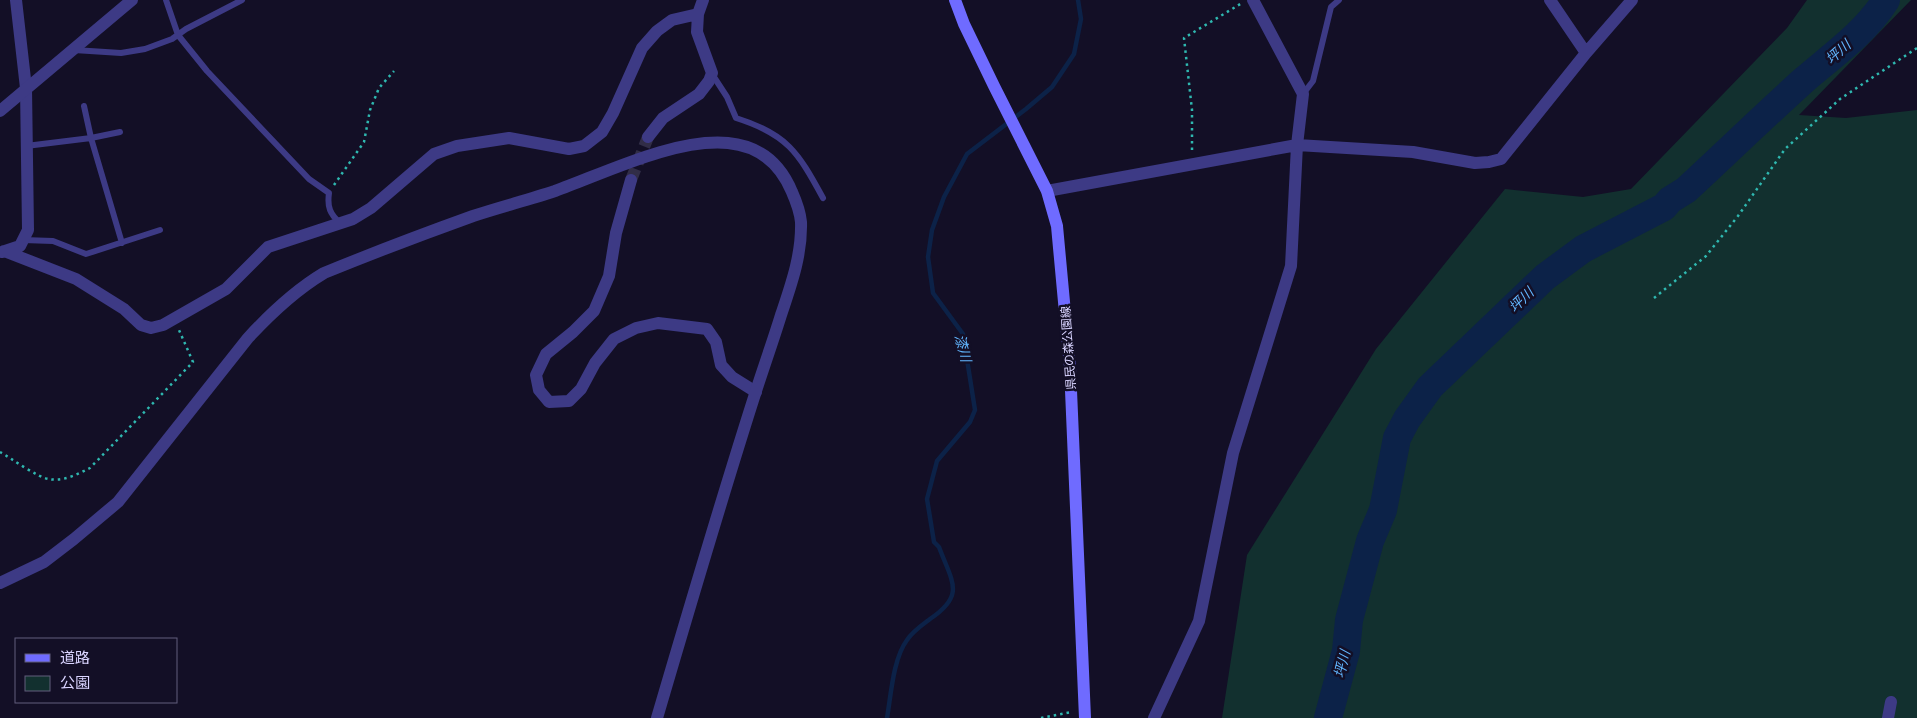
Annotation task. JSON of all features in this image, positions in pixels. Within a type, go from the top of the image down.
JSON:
[{"type":"main road","name":"県民の森公園線","points":[[954,0],[994,86],[1047,191],[1057,226],[1070,367],[1085,714]]},
{"type":"street","points":[[2,252],[20,246],[28,230],[26,88],[16,0]]},
{"type":"street","points":[[0,111],[70,50],[132,0]]},
{"type":"street","points":[[648,137],[663,118],[699,94],[710,81],[712,73],[697,32],[698,14],[703,0]]},
{"type":"street","points":[[1154,718],[1199,621],[1233,453],[1291,266],[1296,145],[1303,94],[1253,0]]},
{"type":"street","points":[[1550,0],[1586,52]]},
{"type":"street","points":[[1047,191],[1296,145],[1413,152],[1475,163],[1501,159],[1586,52],[1632,0]]},
{"type":"street","points":[[2,252],[76,279],[124,309],[141,325],[151,328],[163,325],[226,289],[268,247],[353,219],[372,208],[434,154],[457,146],[509,138],[569,149],[584,146],[602,132],[613,113],[642,48],[657,31],[672,20],[698,14]]},
{"type":"street","points":[[0,583],[44,562],[118,502],[248,338],[271,313],[307,283],[324,273],[352,261],[474,216],[551,192],[647,156],[675,148],[727,143],[746,147],[763,154],[777,165],[788,181],[794,198],[800,219],[801,242],[796,269],[704,557],[658,718]]},
{"type":"street","points":[[631,180],[616,233],[609,276],[598,302],[594,311],[573,332],[546,354],[536,375],[539,390],[549,402],[569,401],[580,389],[594,363],[614,339],[636,328],[658,323],[707,329],[716,342],[721,366],[732,377],[756,392]]},
{"type":"street","points":[[1888,718],[1891,702]]},
{"type":"lane","points":[[166,0],[178,35],[207,71],[309,179],[329,193],[327,202],[331,214],[340,223]]},
{"type":"lane","points":[[70,50],[121,53],[145,49],[172,39],[186,29],[242,0]]},
{"type":"lane","points":[[1303,94],[1313,81],[1331,7],[1339,0]]},
{"type":"lane","points":[[712,73],[736,118],[760,125],[778,136],[794,151],[809,172],[823,198]]},
{"type":"lane","points":[[84,106],[90,138],[122,243]]},
{"type":"lane","points":[[26,146],[90,138],[120,132]]},
{"type":"lane","points":[[23,240],[52,241],[86,254],[160,230]]},
{"type":"path","points":[[1192,164],[1192,110],[1184,38],[1247,0]]},
{"type":"path","points":[[1654,298],[1706,256],[1738,216],[1785,149],[1840,99],[1917,48]]},
{"type":"path","points":[[329,193],[364,142],[370,110],[379,88],[394,71]]},
{"type":"path","points":[[0,452],[46,479],[60,480],[75,476],[90,468],[194,362],[174,318]]},
{"type":"path","points":[[1041,718],[1085,714]]},
{"type":"green space","points":[[1807,0],[1911,0],[1799,115],[1846,118],[1917,110],[1917,718],[1222,718],[1247,555],[1376,349],[1505,189],[1583,197],[1631,189],[1787,28]]},
{"type":"waterway","name":"漆川","points":[[887,718],[893,678],[902,648],[915,631],[948,603],[952,595],[951,579],[939,547],[934,542],[927,499],[937,461],[970,422],[975,410],[963,334],[933,293],[928,257],[932,230],[944,197],[967,154],[1052,87],[1074,54],[1081,19],[1078,0]]},
{"type":"waterway","name":"坪川","points":[[1328,718],[1346,651],[1349,620],[1370,541],[1383,510],[1397,438],[1407,419],[1430,387],[1545,277],[1583,249],[1664,207],[1670,200],[1686,190],[1804,80],[1848,43],[1878,12],[1886,0]]},
{"type":"tunnel","points":[[631,180],[648,137]]}]
